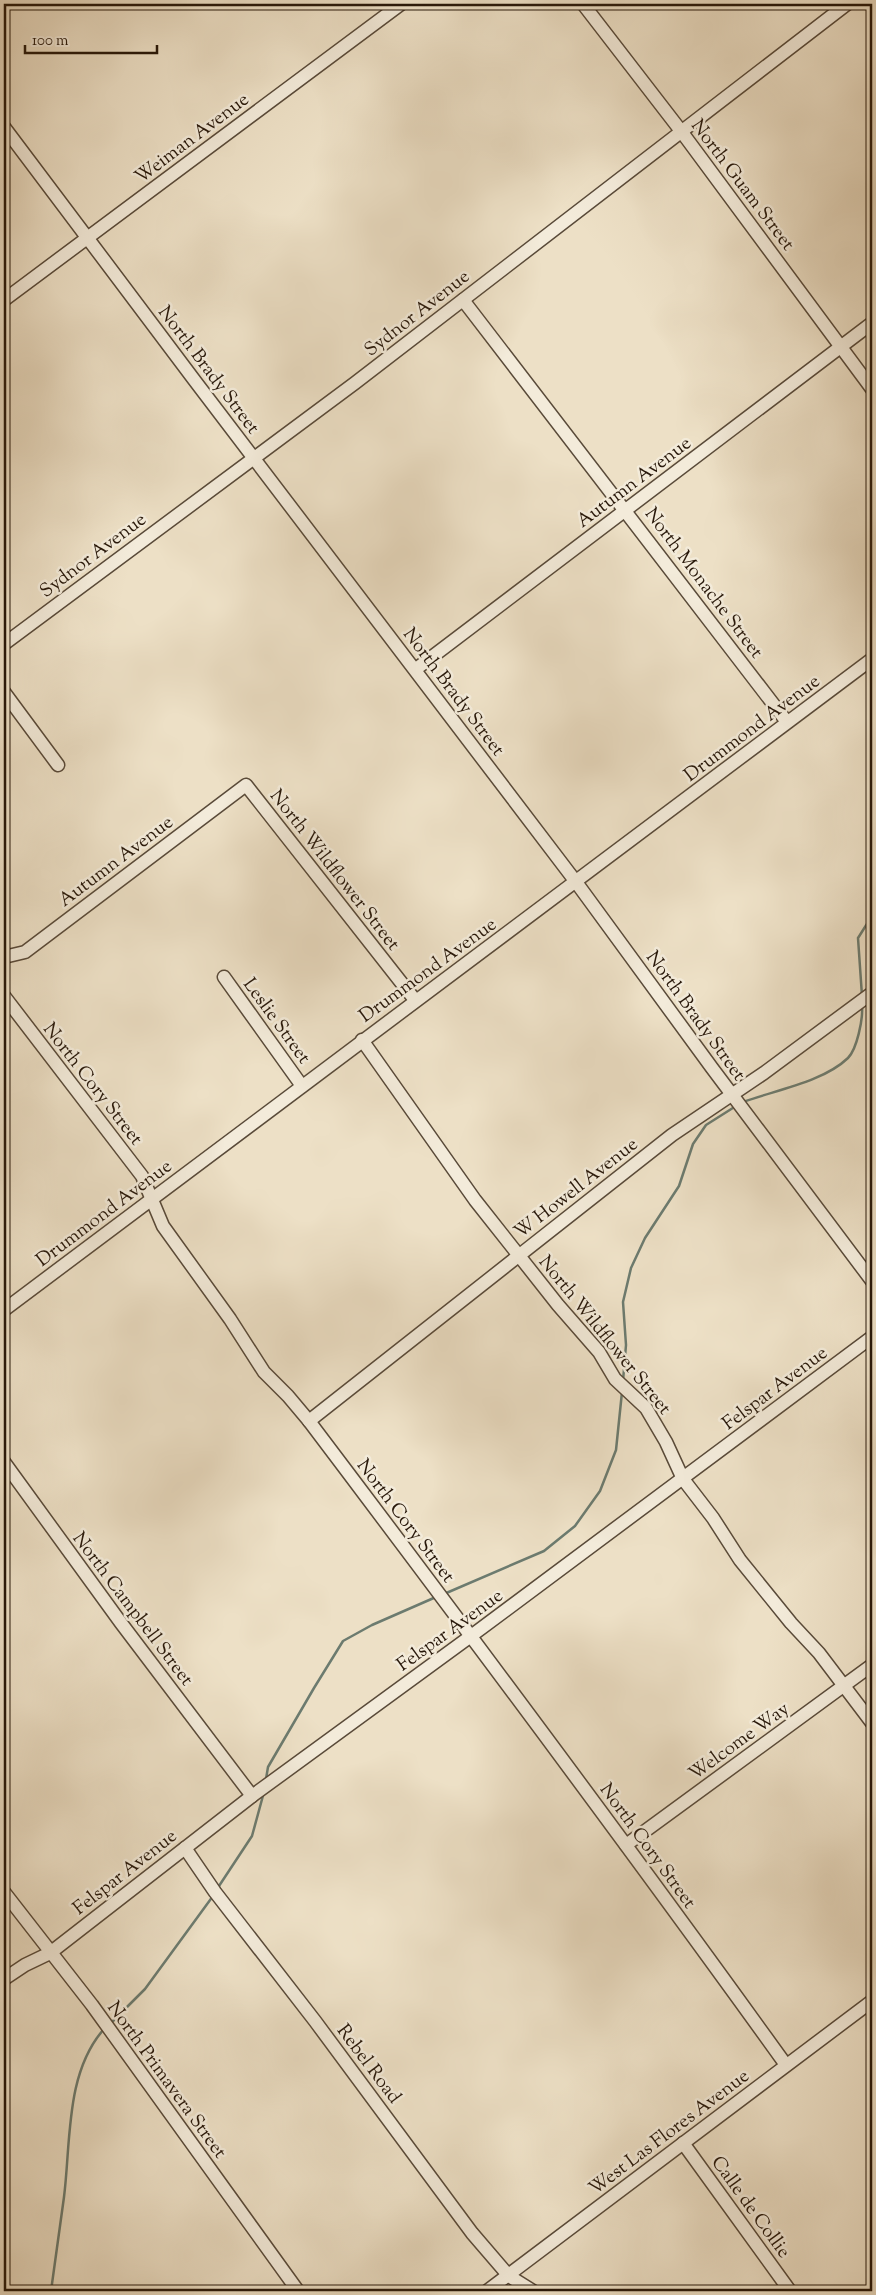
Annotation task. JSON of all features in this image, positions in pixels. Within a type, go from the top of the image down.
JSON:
[{"type":"street","name":"Weiman Avenue","points":[[4,300],[402,4]]},
{"type":"street","name":"North Guam Street","points":[[583,4],[681,131],[872,389]]},
{"type":"street","name":"Sydnor Avenue","points":[[4,644],[355,383],[847,4]]},
{"type":"street","name":"North Brady Street","points":[[4,127],[416,669],[872,1280]]},
{"type":"street","name":"North Monache Street","points":[[463,300],[787,722]]},
{"type":"street","name":"Autumn Avenue","points":[[416,669],[872,324]]},
{"type":"street","name":"Drummond Avenue","points":[[4,1310],[872,659]]},
{"type":"street","points":[[4,692],[58,765]]},
{"type":"street","name":"Autumn Avenue","points":[[4,957],[24,952],[246,785]]},
{"type":"street","name":"North Wildflower Street","points":[[246,785],[415,1000]]},
{"type":"street","name":"Leslie Street","points":[[224,977],[302,1086]]},
{"type":"street","name":"W Howell Avenue","points":[[309,1421],[672,1135],[764,1073],[872,993]]},
{"type":"street","name":"North Cory Street","points":[[4,996],[142,1176],[163,1226],[230,1318],[264,1372],[309,1421],[471,1636],[786,2065]]},
{"type":"street","name":"North Wildflower Street","points":[[362,1040],[437,1143],[475,1200],[599,1352],[616,1379],[646,1408],[666,1442],[683,1479],[713,1518],[740,1560],[844,1685],[872,1723]]},
{"type":"street","name":"Felspar Avenue","points":[[4,1979],[24,1965],[50,1953],[252,1796],[471,1636],[872,1337]]},
{"type":"street","name":"North Campbell Street","points":[[4,1462],[121,1623],[252,1796]]},
{"type":"street","name":"Welcome Way","points":[[626,1845],[872,1665]]},
{"type":"street","name":"Rebel Road","points":[[184,1848],[215,1892],[315,2021],[472,2233],[508,2276],[533,2291]]},
{"type":"street","name":"North Primavera Street","points":[[4,1892],[97,2012],[298,2291]]},
{"type":"street","name":"West Las Flores Avenue","points":[[488,2291],[872,2001]]},
{"type":"street","name":"Calle de Collie","points":[[683,2143],[790,2291]]},
{"type":"waterway","points":[[862,996],[858,938],[872,916]]},
{"type":"waterway","points":[[743,1102],[812,1079],[838,1066],[848,1058],[857,1041],[862,1007]]},
{"type":"waterway","points":[[623,1381],[626,1345],[623,1302],[631,1268],[645,1238],[679,1186],[693,1144],[706,1125],[736,1106]]},
{"type":"waterway","points":[[444,1594],[544,1551],[575,1526],[600,1491],[616,1450],[622,1392]]},
{"type":"waterway","points":[[266,1779],[268,1767],[343,1641],[372,1625],[436,1597]]},
{"type":"waterway","points":[[217,1889],[252,1836],[264,1792]]},
{"type":"waterway","points":[[110,2024],[145,1989],[213,1896]]},
{"type":"waterway","points":[[51,2291],[64,2197],[69,2131],[76,2087],[82,2066],[91,2047],[104,2029]]}]
